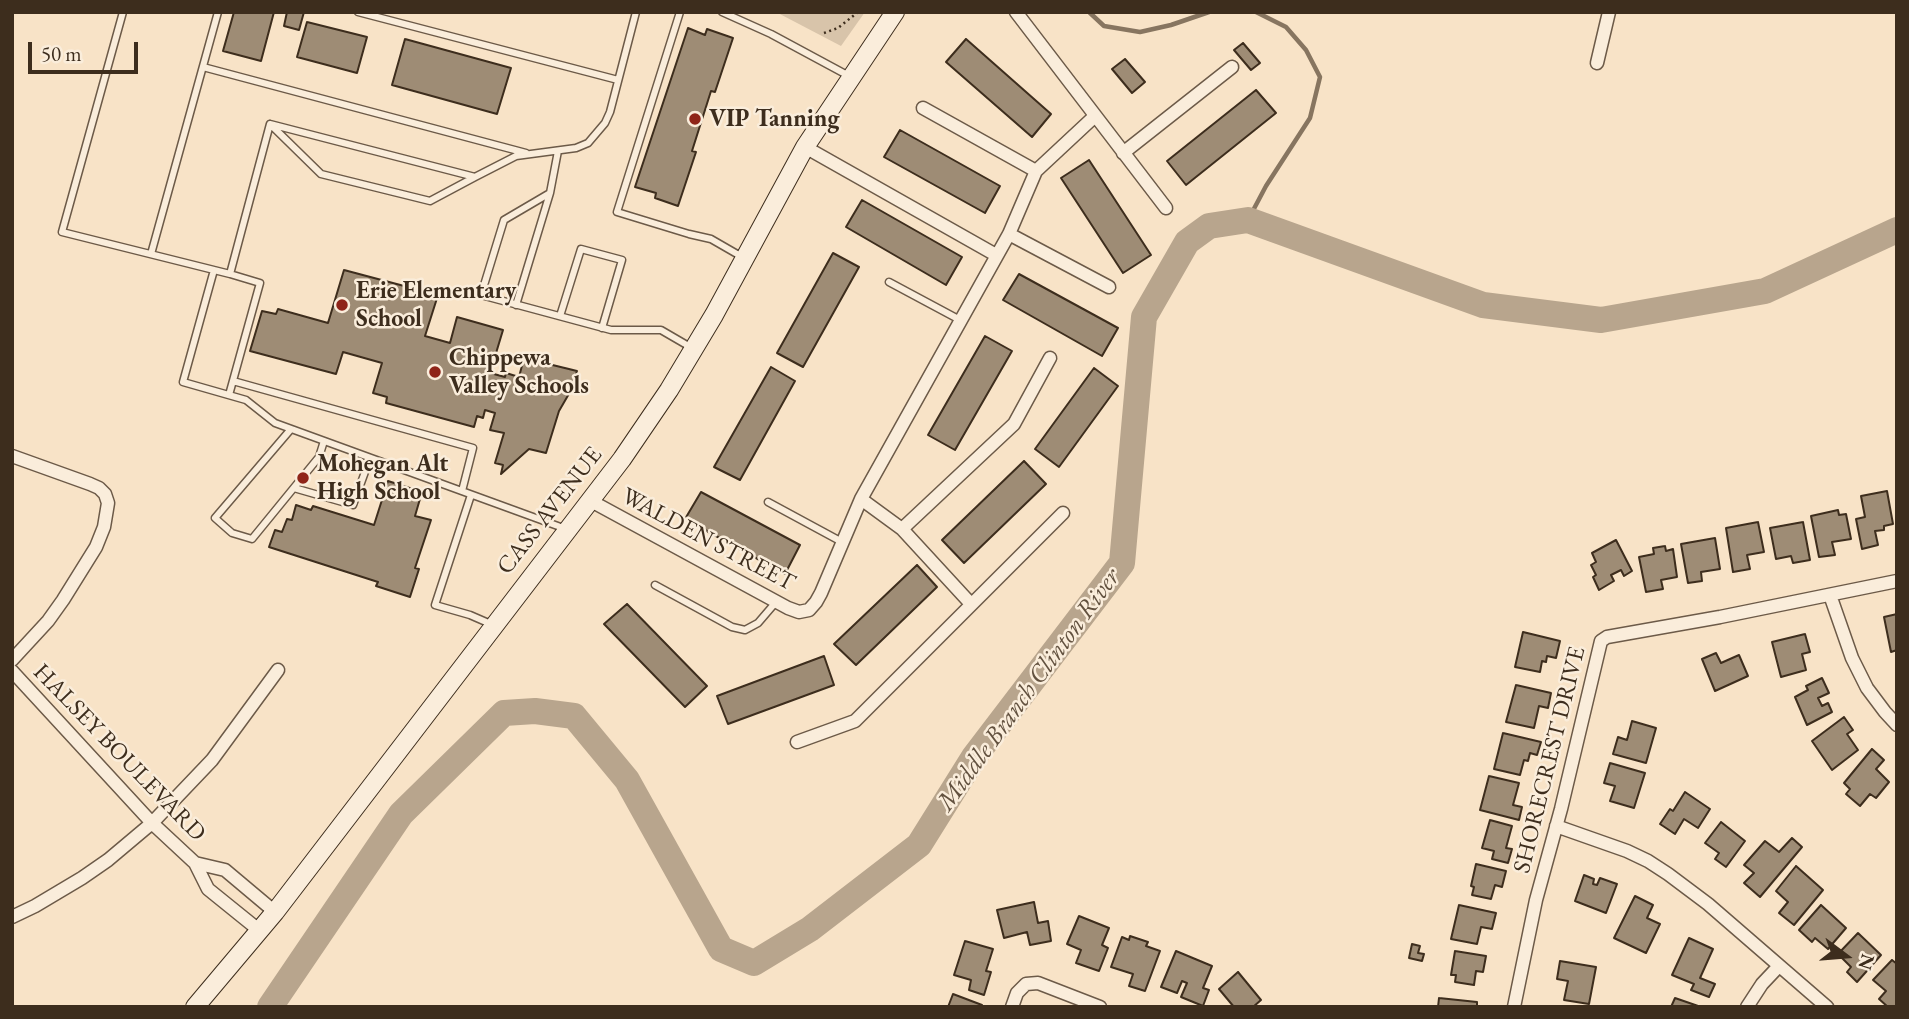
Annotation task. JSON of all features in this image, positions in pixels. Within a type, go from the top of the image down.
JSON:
[{"type":"main road","name":"CASS AVENUE","points":[[195,1007],[275,912],[591,501],[649,421],[694,349],[805,147],[895,12]]},
{"type":"street","points":[[1016,12],[1166,208]]},
{"type":"street","points":[[1597,63],[1609,12]]},
{"type":"street","points":[[1123,153],[1232,67]]},
{"type":"street","points":[[923,108],[1036,170]]},
{"type":"street","name":"WALDEN STREET","points":[[591,501],[776,602],[799,611],[809,610],[821,593],[861,499],[1009,234],[1036,170],[1095,116]]},
{"type":"street","points":[[805,147],[996,255]]},
{"type":"street","points":[[1009,234],[1110,287]]},
{"type":"street","points":[[902,529],[1014,424],[1050,358]]},
{"type":"street","points":[[12,456],[99,488],[108,503],[108,513],[96,547],[48,621],[12,660]]},
{"type":"street","points":[[861,499],[902,529],[971,604]]},
{"type":"street","points":[[797,742],[855,721],[1063,513]]},
{"type":"street","points":[[1897,581],[1830,594],[1852,658],[1867,688],[1897,725]]},
{"type":"street","name":"SHORECREST DRIVE","points":[[1514,1007],[1536,900],[1601,641],[1607,637],[1830,594]]},
{"type":"street","points":[[12,917],[82,878],[152,823],[212,760],[278,670]]},
{"type":"street","name":"HALSEY BOULEVARD","points":[[12,671],[152,823],[195,863],[208,890],[260,931]]},
{"type":"street","points":[[1556,826],[1648,861],[1708,904],[1827,1007]]},
{"type":"street","name":"HALSEY BOULEVARD","points":[[195,863],[225,870],[275,912]]},
{"type":"street","points":[[1747,1007],[1762,984],[1779,966]]},
{"type":"street","points":[[1012,1007],[1017,993],[1026,984],[1038,982],[1100,1007]]},
{"type":"lane","points":[[123,12],[62,232],[260,283],[229,395]]},
{"type":"lane","points":[[151,254],[218,12]]},
{"type":"lane","points":[[358,12],[618,80]]},
{"type":"lane","points":[[270,124],[321,174],[430,201],[516,156],[576,148],[588,143],[598,134],[610,112],[636,12]]},
{"type":"lane","points":[[680,12],[617,212],[711,239],[745,258]]},
{"type":"lane","points":[[722,12],[771,34],[851,77]]},
{"type":"lane","points":[[203,67],[531,154]]},
{"type":"lane","points":[[270,124],[475,177]]},
{"type":"lane","points":[[230,274],[270,124]]},
{"type":"lane","points":[[516,305],[550,193],[558,151]]},
{"type":"lane","points":[[550,193],[504,219],[481,295],[611,330],[661,330],[694,349]]},
{"type":"lane","points":[[560,316],[581,249],[622,260],[602,328]]},
{"type":"lane","points":[[214,270],[183,382],[246,400],[275,423],[567,530]]},
{"type":"lane","points":[[889,282],[960,320]]},
{"type":"lane","points":[[233,381],[473,448],[461,491]]},
{"type":"lane","points":[[291,429],[215,518],[232,533],[252,539],[319,457],[324,440]]},
{"type":"lane","points":[[294,488],[354,505],[370,458]]},
{"type":"lane","points":[[471,495],[435,605],[494,625]]},
{"type":"lane","points":[[768,502],[842,542]]},
{"type":"lane","points":[[655,585],[732,627],[745,630],[758,623],[776,602]]},
{"type":"path","points":[[824,33],[838,28],[858,12]]},
{"type":"shaded area","points":[[776,12],[865,12],[841,46]]},
{"type":"building","points":[[234,12],[274,12],[261,61],[223,51]]},
{"type":"building","points":[[287,12],[304,12],[299,30],[284,26]]},
{"type":"building","points":[[307,22],[367,37],[357,73],[297,57]]},
{"type":"building","points":[[688,28],[705,35],[707,29],[733,38],[715,92],[711,91],[692,151],[696,152],[678,206],[655,198],[656,193],[635,187]]},
{"type":"building","points":[[405,39],[511,68],[497,114],[392,85]]},
{"type":"building","points":[[966,39],[1051,114],[1032,137],[946,62]]},
{"type":"building","points":[[1243,43],[1260,63],[1251,70],[1234,50]]},
{"type":"building","points":[[1125,59],[1145,82],[1132,93],[1112,69]]},
{"type":"building","points":[[1256,90],[1276,113],[1186,185],[1167,161]]},
{"type":"building","points":[[900,130],[1000,186],[985,213],[884,157]]},
{"type":"building","points":[[1089,160],[1151,255],[1123,273],[1061,178]]},
{"type":"building","points":[[862,200],[962,257],[946,285],[846,227]]},
{"type":"building","points":[[833,253],[859,267],[803,367],[777,353]]},
{"type":"building","name":"Chippewa Valley Schools","points":[[344,270],[438,295],[425,336],[450,343],[457,317],[503,330],[490,373],[505,377],[506,373],[519,377],[524,358],[577,371],[570,392],[559,411],[546,453],[529,449],[501,474],[503,465],[495,463],[504,433],[490,430],[495,413],[485,410],[483,418],[477,416],[474,427],[386,403],[387,397],[373,393],[382,363],[343,352],[336,374],[250,351],[262,311],[276,314],[278,309],[328,323]]},
{"type":"building","points":[[1019,274],[1118,328],[1102,356],[1003,300]]},
{"type":"building","points":[[985,336],[1012,351],[955,450],[928,435]]},
{"type":"building","points":[[771,367],[795,381],[740,480],[714,467]]},
{"type":"building","points":[[1094,368],[1118,386],[1059,467],[1035,449]]},
{"type":"building","points":[[1024,461],[1046,484],[964,563],[942,540]]},
{"type":"building","name":"Mohegan Alt High School","points":[[388,481],[422,492],[415,516],[431,520],[415,568],[419,569],[410,597],[376,586],[378,582],[269,547],[275,530],[282,532],[287,519],[292,520],[296,505],[311,510],[313,506],[374,525]]},
{"type":"building","points":[[1887,491],[1893,524],[1884,526],[1884,530],[1875,531],[1878,545],[1862,549],[1856,519],[1865,517],[1861,496]]},
{"type":"building","points":[[701,492],[800,545],[785,574],[685,519]]},
{"type":"building","points":[[1838,510],[1839,515],[1846,514],[1851,539],[1832,542],[1835,555],[1819,557],[1811,516]]},
{"type":"building","points":[[1758,522],[1764,552],[1747,555],[1750,569],[1733,572],[1726,528]]},
{"type":"building","points":[[1803,522],[1810,560],[1793,563],[1791,556],[1776,559],[1770,528]]},
{"type":"building","points":[[1715,538],[1720,569],[1701,572],[1702,581],[1688,583],[1681,544]]},
{"type":"building","points":[[1616,540],[1632,571],[1624,576],[1621,570],[1611,575],[1614,581],[1599,590],[1593,577],[1596,575],[1591,565],[1596,562],[1592,553]]},
{"type":"building","points":[[1665,546],[1666,551],[1673,549],[1677,577],[1661,580],[1663,589],[1646,592],[1639,557],[1654,554],[1653,548]]},
{"type":"building","points":[[917,565],[937,587],[856,665],[834,644]]},
{"type":"building","points":[[627,604],[707,686],[685,707],[604,624]]},
{"type":"building","points":[[1897,614],[1897,650],[1891,652],[1884,617]]},
{"type":"building","points":[[1523,632],[1560,641],[1556,658],[1547,656],[1546,662],[1542,661],[1540,672],[1515,667]]},
{"type":"building","points":[[1805,634],[1810,652],[1802,654],[1806,670],[1781,677],[1772,642]]},
{"type":"building","points":[[1716,653],[1721,663],[1739,655],[1748,676],[1715,691],[1702,659]]},
{"type":"building","points":[[824,656],[834,685],[728,724],[717,696]]},
{"type":"building","points":[[1822,678],[1829,693],[1818,698],[1822,706],[1828,703],[1832,712],[1807,725],[1795,697],[1808,690],[1806,686]]},
{"type":"building","points":[[1516,685],[1551,693],[1548,708],[1539,706],[1534,728],[1506,722]]},
{"type":"building","points":[[1844,717],[1853,730],[1847,734],[1858,750],[1832,770],[1812,741]]},
{"type":"building","points":[[1632,721],[1656,728],[1646,763],[1613,754],[1618,737],[1627,740]]},
{"type":"building","points":[[1503,733],[1541,742],[1537,755],[1530,753],[1528,761],[1524,760],[1520,775],[1494,769]]},
{"type":"building","points":[[1872,749],[1884,760],[1876,769],[1889,782],[1876,798],[1870,794],[1860,806],[1846,794],[1850,789],[1844,783]]},
{"type":"building","points":[[1610,763],[1645,773],[1634,808],[1610,801],[1615,786],[1604,783]]},
{"type":"building","points":[[1489,776],[1519,783],[1513,805],[1522,807],[1519,820],[1480,810]]},
{"type":"building","points":[[1685,792],[1710,809],[1698,828],[1684,819],[1675,834],[1660,824],[1670,809],[1673,811]]},
{"type":"building","points":[[1490,820],[1512,826],[1506,848],[1512,849],[1508,863],[1492,859],[1494,851],[1482,848]]},
{"type":"building","points":[[1721,822],[1745,841],[1726,867],[1715,859],[1719,853],[1705,843]]},
{"type":"building","points":[[1792,838],[1802,847],[1760,897],[1744,883],[1754,873],[1744,865],[1765,841],[1779,852]]},
{"type":"building","points":[[1476,864],[1506,871],[1502,887],[1495,885],[1491,899],[1472,895],[1474,887],[1471,886]]},
{"type":"building","points":[[1796,866],[1823,890],[1794,925],[1779,913],[1788,902],[1776,891]]},
{"type":"building","points":[[1584,875],[1594,879],[1593,884],[1597,885],[1600,878],[1617,884],[1606,913],[1575,901]]},
{"type":"building","points":[[1635,896],[1653,905],[1647,918],[1660,924],[1646,953],[1614,938]]},
{"type":"building","points":[[1034,902],[1038,923],[1048,921],[1051,941],[1030,945],[1027,932],[1004,938],[997,910]]},
{"type":"building","points":[[1459,905],[1496,913],[1492,929],[1481,927],[1477,944],[1451,939]]},
{"type":"building","points":[[1821,905],[1846,928],[1828,949],[1815,938],[1812,942],[1799,930]]},
{"type":"building","points":[[1079,916],[1109,928],[1102,945],[1108,948],[1099,971],[1076,963],[1081,950],[1067,944]]},
{"type":"building","points":[[1858,933],[1881,955],[1857,982],[1847,972],[1851,967],[1838,954]]},
{"type":"building","points":[[1130,936],[1148,942],[1146,946],[1160,951],[1145,991],[1129,986],[1133,974],[1111,967],[1122,937],[1129,940]]},
{"type":"building","points":[[1689,938],[1713,949],[1700,978],[1715,984],[1709,997],[1691,990],[1694,984],[1672,975]]},
{"type":"building","points":[[965,941],[993,949],[986,971],[991,972],[984,995],[969,990],[971,980],[954,975]]},
{"type":"building","points":[[1412,944],[1420,946],[1418,953],[1424,954],[1422,961],[1409,958]]},
{"type":"building","points":[[1176,951],[1212,966],[1203,988],[1209,990],[1203,1006],[1181,997],[1187,983],[1182,981],[1177,993],[1161,987]]},
{"type":"building","points":[[1455,951],[1486,956],[1483,972],[1476,971],[1474,985],[1455,982],[1456,975],[1451,975]]},
{"type":"building","points":[[1892,960],[1897,964],[1897,1005],[1888,1007],[1879,999],[1886,991],[1873,980]]},
{"type":"building","points":[[1560,961],[1596,967],[1589,1004],[1564,1000],[1568,981],[1557,979]]},
{"type":"building","points":[[1238,972],[1261,1000],[1253,1007],[1234,1007],[1219,989]]},
{"type":"building","points":[[953,994],[982,1005],[948,1007]]},
{"type":"building","points":[[1439,998],[1477,1002],[1477,1007],[1438,1007]]},
{"type":"building","points":[[1675,998],[1701,1007],[1671,1007]]},
{"type":"waterway","points":[[1089,12],[1104,26],[1140,32],[1209,12]]},
{"type":"waterway","points":[[1248,220],[1266,186],[1310,118],[1320,77],[1306,50],[1286,27],[1256,12]]},
{"type":"waterway","name":"Middle Branch Clinton River","points":[[270,1007],[401,814],[504,713],[535,711],[574,716],[627,780],[721,949],[754,963],[810,929],[919,845],[974,757],[1122,563],[1144,317],[1187,242],[1209,226],[1248,220],[1483,305],[1601,320],[1765,291],[1897,230]]},
{"type":"place","name":"VIP Tanning","points":[[695,119]]},
{"type":"place","name":"Erie Elementary School","points":[[342,305]]},
{"type":"place","name":"Chippewa Valley Schools","points":[[435,372]]},
{"type":"place","name":"Mohegan Alt High School","points":[[303,478]]}]
